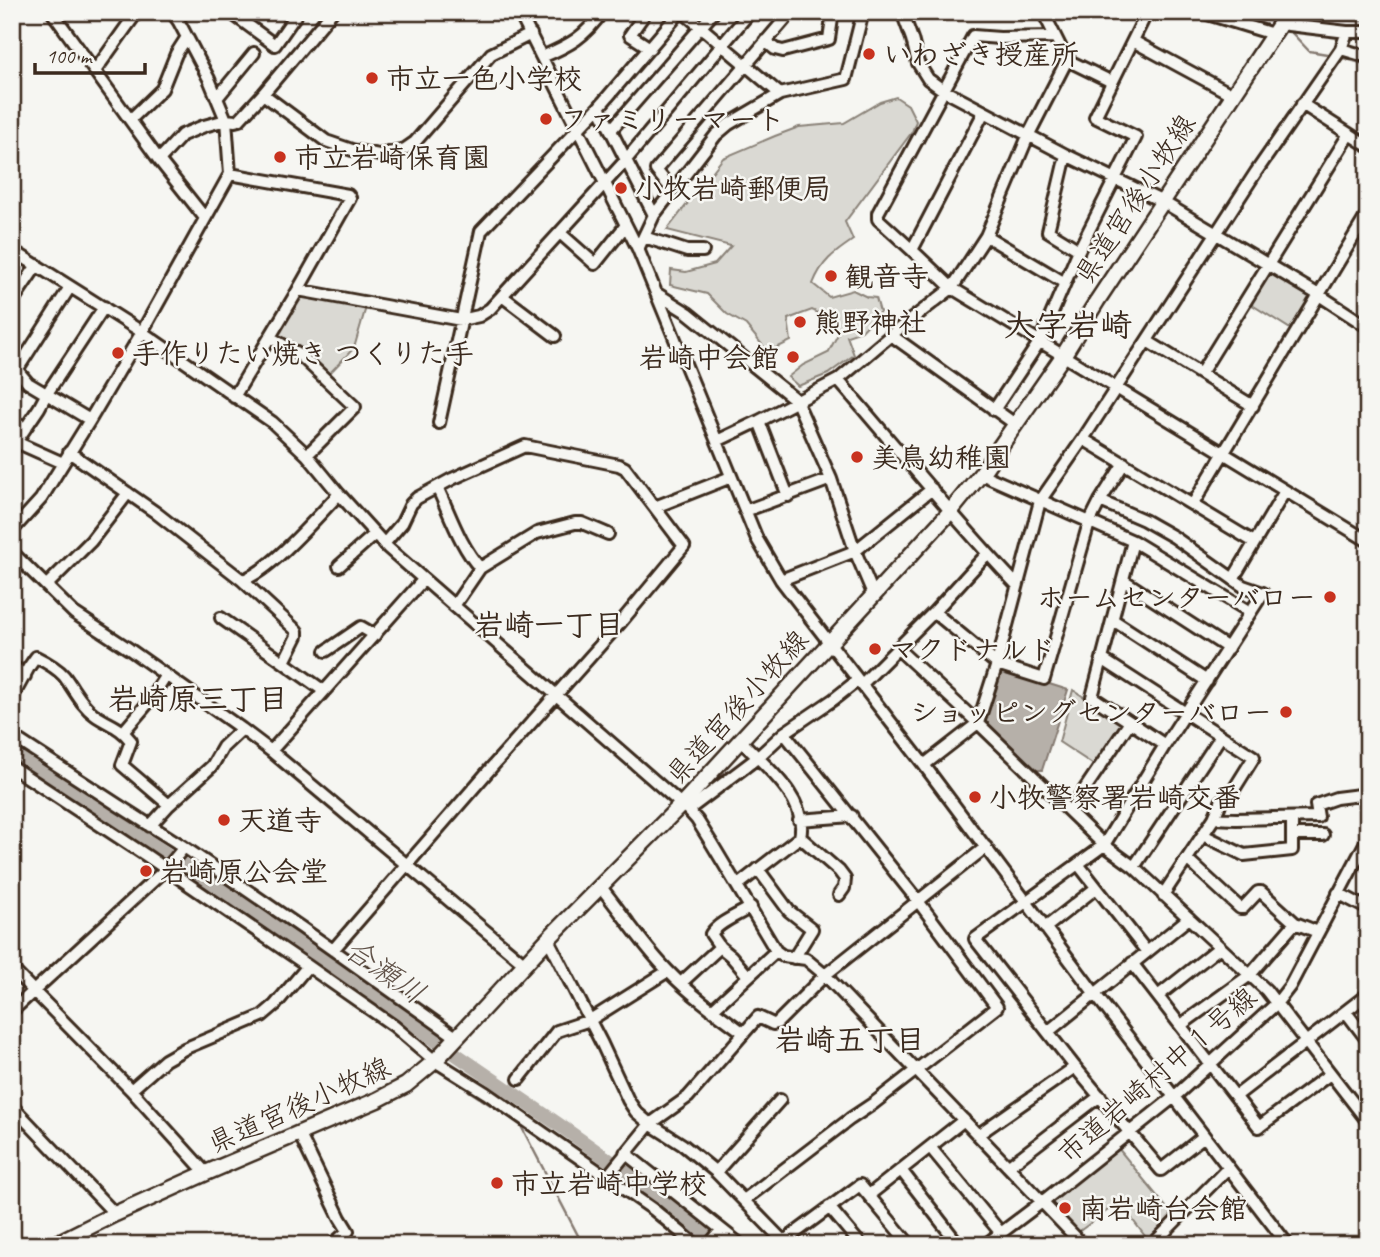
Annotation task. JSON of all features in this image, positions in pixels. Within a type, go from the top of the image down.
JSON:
[{"type":"main road","name":"県道宮後小牧線","points":[[53,1245],[83,1238],[115,1214],[387,1095],[406,1085],[437,1059],[600,886],[684,808],[740,740],[874,596],[981,474],[1063,356],[1281,22]]},
{"type":"street","points":[[52,12],[159,160],[205,218]]},
{"type":"street","points":[[95,71],[137,12]]},
{"type":"street","points":[[12,531],[41,499],[90,420],[230,174],[226,120],[187,37],[182,17],[172,12]]},
{"type":"street","points":[[230,12],[275,45],[297,13]]},
{"type":"street","points":[[542,57],[572,44],[592,27],[603,12]]},
{"type":"street","points":[[646,12],[630,35],[650,48]]},
{"type":"street","points":[[439,422],[481,231],[578,130],[682,12],[780,94]]},
{"type":"street","points":[[611,130],[714,12]]},
{"type":"street","points":[[298,290],[461,320],[480,316],[490,309],[605,183],[750,12]]},
{"type":"street","points":[[673,191],[656,170],[791,12]]},
{"type":"street","points":[[765,41],[775,49],[783,51],[829,39],[833,12]]},
{"type":"street","points":[[638,249],[654,215],[716,135],[729,124],[780,94],[846,79],[863,12]]},
{"type":"street","points":[[902,12],[918,63],[928,79],[943,90],[1066,155],[1163,202],[1368,327]]},
{"type":"street","points":[[1043,12],[1067,60],[1112,82]]},
{"type":"street","points":[[994,410],[1040,341],[1079,250],[1136,137],[1096,117],[1147,12]]},
{"type":"street","points":[[1201,12],[1347,32],[1368,32]]},
{"type":"street","points":[[159,160],[181,135],[226,120],[239,120],[330,13]]},
{"type":"street","points":[[520,13],[638,249],[730,477],[757,539],[781,580],[1288,1245]]},
{"type":"street","points":[[924,765],[978,723],[997,664],[1040,501],[1341,49],[1347,32]]},
{"type":"street","points":[[263,94],[326,141],[379,155],[405,149],[415,142],[491,54],[531,34]]},
{"type":"street","points":[[1055,37],[973,36],[878,213],[878,219],[952,288],[1368,541]]},
{"type":"street","points":[[131,120],[162,89],[176,54],[187,37]]},
{"type":"street","points":[[1133,41],[1233,96]]},
{"type":"street","points":[[1341,49],[1368,57]]},
{"type":"street","points":[[217,98],[254,53]]},
{"type":"street","points":[[717,441],[838,380],[952,288],[986,236],[1029,134],[1067,60]]},
{"type":"street","points":[[1302,104],[1368,146]]},
{"type":"street","points":[[599,107],[654,215]]},
{"type":"street","points":[[912,250],[984,112]]},
{"type":"street","points":[[1201,373],[1349,135]]},
{"type":"street","points":[[1066,155],[1048,231],[1079,250]]},
{"type":"street","points":[[230,174],[348,195],[350,198],[234,397]]},
{"type":"street","points":[[1193,504],[1368,213]]},
{"type":"street","points":[[560,233],[596,264],[626,225]]},
{"type":"street","points":[[986,236],[1065,283]]},
{"type":"street","points":[[644,237],[687,251],[703,251]]},
{"type":"street","points":[[12,250],[142,332],[272,422],[307,455],[384,544],[697,820],[776,951],[783,956],[806,959],[825,975],[1083,1245]]},
{"type":"street","points":[[12,302],[37,265]]},
{"type":"street","points":[[70,287],[14,365],[28,383],[90,420]]},
{"type":"street","points":[[656,293],[688,313],[796,400],[831,479],[855,551],[874,596]]},
{"type":"street","points":[[502,296],[555,337]]},
{"type":"street","points":[[63,463],[14,443],[104,307]]},
{"type":"street","points":[[891,335],[1015,424]]},
{"type":"street","points":[[271,337],[301,356],[355,407],[307,455]]},
{"type":"street","points":[[1147,341],[1253,406]]},
{"type":"street","points":[[838,380],[1017,586]]},
{"type":"street","points":[[12,420],[24,428]]},
{"type":"street","points":[[759,421],[788,496]]},
{"type":"street","points":[[1083,439],[1254,542]]},
{"type":"street","points":[[333,950],[621,622],[684,546],[625,468],[525,446],[417,498],[402,523],[384,544]]},
{"type":"street","points":[[69,452],[128,493],[242,580],[297,631],[284,662]]},
{"type":"street","points":[[934,612],[997,664],[1044,679],[1089,523],[1124,463]]},
{"type":"street","points":[[981,474],[1133,541],[1250,612]]},
{"type":"street","points":[[655,508],[730,477]]},
{"type":"street","points":[[745,511],[831,479]]},
{"type":"street","points":[[437,487],[458,533],[480,568]]},
{"type":"street","points":[[781,580],[855,551],[932,489]]},
{"type":"street","points":[[1233,579],[1285,491]]},
{"type":"street","points":[[47,585],[91,541],[128,493]]},
{"type":"street","points":[[242,580],[251,578],[282,552],[339,494]]},
{"type":"street","points":[[1100,501],[1137,516],[1174,537],[1243,586],[1263,593],[1104,845],[975,939],[1075,1067],[1161,1170],[1204,1136]]},
{"type":"street","points":[[454,606],[480,568],[537,533],[570,523],[582,523],[608,534]]},
{"type":"street","points":[[339,566],[375,534]]},
{"type":"street","points":[[1133,541],[1091,697],[1165,745]]},
{"type":"street","points":[[12,552],[74,613],[243,729],[525,964]]},
{"type":"street","points":[[684,808],[757,758],[784,733],[860,682],[898,649],[987,554]]},
{"type":"street","points":[[271,751],[424,580]]},
{"type":"street","points":[[1123,580],[1228,648]]},
{"type":"street","points":[[221,618],[324,691]]},
{"type":"street","points":[[1112,620],[1207,681]]},
{"type":"street","points":[[326,651],[361,627],[375,635]]},
{"type":"street","points":[[898,649],[1104,845],[1134,867],[1266,990],[1368,1122]]},
{"type":"street","points":[[12,698],[36,657],[63,675],[93,714],[124,731],[131,741],[122,765],[169,806]]},
{"type":"street","points":[[1102,659],[1254,757],[1231,794],[1221,802],[1214,818],[1163,895]]},
{"type":"street","points":[[12,665],[24,676]]},
{"type":"street","points":[[124,731],[148,704],[166,675]]},
{"type":"street","points":[[1070,811],[1130,722]]},
{"type":"street","points":[[150,826],[212,766],[223,747],[243,729]]},
{"type":"street","points":[[744,1200],[997,1007],[852,816],[784,733]]},
{"type":"street","points":[[12,736],[184,847],[456,1037]]},
{"type":"street","points":[[1134,867],[1221,736]]},
{"type":"street","points":[[738,885],[800,837],[801,831],[792,796],[740,740]]},
{"type":"street","points":[[12,768],[166,869],[394,1026],[486,1094],[609,1175],[696,1245]]},
{"type":"street","points":[[1214,818],[1318,817],[1316,805],[1336,798],[1368,794]]},
{"type":"street","points":[[799,820],[852,816]]},
{"type":"street","points":[[1203,835],[1244,855],[1292,850],[1292,818]]},
{"type":"street","points":[[1292,835],[1323,835]]},
{"type":"street","points":[[800,837],[845,879],[844,888],[839,895]]},
{"type":"street","name":"市道岩崎村中１号線","points":[[985,1245],[1174,1097],[1276,1004],[1290,986],[1368,838]]},
{"type":"street","points":[[609,1175],[650,1124],[688,1097],[758,1017],[769,1023],[777,1023],[825,975],[986,847]]},
{"type":"street","points":[[12,1011],[166,869],[181,851]]},
{"type":"street","points":[[1187,859],[1240,908],[1261,892],[1295,923],[1318,932]]},
{"type":"street","points":[[1078,864],[1147,952]]},
{"type":"street","points":[[758,869],[789,911],[812,929],[794,958]]},
{"type":"street","points":[[600,886],[668,971],[712,1010],[744,1033]]},
{"type":"street","points":[[1045,928],[1096,888]]},
{"type":"street","points":[[1338,893],[1368,909]]},
{"type":"street","points":[[748,976],[711,934],[726,921],[751,907]]},
{"type":"street","points":[[1049,1031],[1189,918]]},
{"type":"street","points":[[1181,1025],[1250,975],[1295,923]]},
{"type":"street","points":[[548,939],[636,1112],[683,1144],[716,1172],[785,1243],[860,1185],[910,1245]]},
{"type":"street","points":[[681,983],[720,947]]},
{"type":"street","points":[[1158,996],[1220,947]]},
{"type":"street","points":[[712,1010],[776,951]]},
{"type":"street","points":[[1132,963],[1259,1127],[1329,1074]]},
{"type":"street","points":[[131,1090],[165,1060],[186,1048],[262,1016],[275,1006],[308,966]]},
{"type":"street","points":[[12,969],[131,1090],[206,1173]]},
{"type":"street","points":[[519,1079],[557,1031],[590,1020],[668,971]]},
{"type":"street","points":[[1236,1096],[1368,994]]},
{"type":"street","points":[[1346,1012],[1368,1041]]},
{"type":"street","points":[[978,1135],[1075,1067]]},
{"type":"street","points":[[1009,1166],[1100,1096]]},
{"type":"street","points":[[716,1172],[780,1100]]},
{"type":"street","points":[[12,1105],[115,1214]]},
{"type":"street","points":[[869,1195],[964,1120]]},
{"type":"street","points":[[299,1133],[348,1231],[332,1245]]},
{"type":"street","points":[[930,1147],[1000,1232]]},
{"type":"street","points":[[624,1155],[741,1245]]},
{"type":"street","points":[[1152,1245],[1228,1168]]},
{"type":"street","points":[[901,1170],[959,1245]]},
{"type":"street","points":[[829,1207],[861,1245]]},
{"type":"street","points":[[709,1245],[722,1230]]},
{"type":"shaded area","points":[[896,97],[908,105],[916,121],[912,132],[845,222],[853,240],[829,258],[813,284],[829,297],[853,290],[876,298],[880,312],[862,331],[847,336],[854,355],[828,374],[798,386],[788,377],[803,365],[828,353],[838,334],[829,318],[812,310],[788,319],[791,341],[768,352],[746,325],[727,314],[707,294],[670,285],[671,270],[686,272],[715,264],[731,246],[667,230],[723,158],[799,127],[844,123],[880,102]]},
{"type":"shaded area","points":[[1270,271],[1312,296],[1292,330],[1249,303]]},
{"type":"shaded area","points":[[300,293],[366,307],[354,348],[328,375],[276,335]]},
{"type":"shaded area","points":[[996,667],[1068,690],[1042,770],[1035,770],[978,723]]},
{"type":"shaded area","points":[[1073,690],[1126,724],[1097,767],[1059,742]]},
{"type":"shaded area","points":[[1118,1148],[1175,1218],[1151,1244],[1119,1202],[1077,1233],[1050,1205]]},
{"type":"waterway","points":[[1230,12],[1271,21]]},
{"type":"waterway","points":[[1295,12],[1368,16]]},
{"type":"waterway","points":[[1292,33],[1309,51],[1333,55]]},
{"type":"waterway","points":[[1340,57],[1368,65]]},
{"type":"waterway","name":"合瀬川","points":[[12,752],[368,990],[419,1029],[651,1190],[720,1245]]},
{"type":"waterway","points":[[414,1037],[419,1029]]},
{"type":"waterway","points":[[469,1091],[520,1124],[583,1245]]},
{"type":"place","name":"いわざき授産所","points":[[869,54]]},
{"type":"place","name":"市立一色小学校","points":[[372,78]]},
{"type":"place","name":"ファミリーマート","points":[[546,119]]},
{"type":"place","name":"市立岩崎保育園","points":[[280,157]]},
{"type":"place","name":"小牧岩崎郵便局","points":[[621,188]]},
{"type":"place","name":"観音寺","points":[[831,276]]},
{"type":"place","name":"熊野神社","points":[[800,322]]},
{"type":"place","name":"手作りたい焼き つくりた手","points":[[118,353]]},
{"type":"place","name":"岩崎中会館","points":[[793,357]]},
{"type":"place","name":"美鳥幼稚園","points":[[857,457]]},
{"type":"place","name":"ホームセンターバロー","points":[[1330,597]]},
{"type":"place","name":"マクドナルド","points":[[875,649]]},
{"type":"place","name":"ショッピングセンターバロー","points":[[1286,712]]},
{"type":"place","name":"小牧警察署岩崎交番","points":[[975,797]]},
{"type":"place","name":"天道寺","points":[[224,820]]},
{"type":"place","name":"岩崎原公会堂","points":[[146,871]]},
{"type":"place","name":"市立岩崎中学校","points":[[497,1183]]},
{"type":"place","name":"南岩崎台会館","points":[[1065,1208]]},
{"type":"district","name":"大字岩崎","points":[[1068,325]]},
{"type":"district","name":"岩崎一丁目","points":[[549,625]]},
{"type":"district","name":"岩崎原三丁目","points":[[198,699]]},
{"type":"district","name":"岩崎五丁目","points":[[850,1040]]}]
